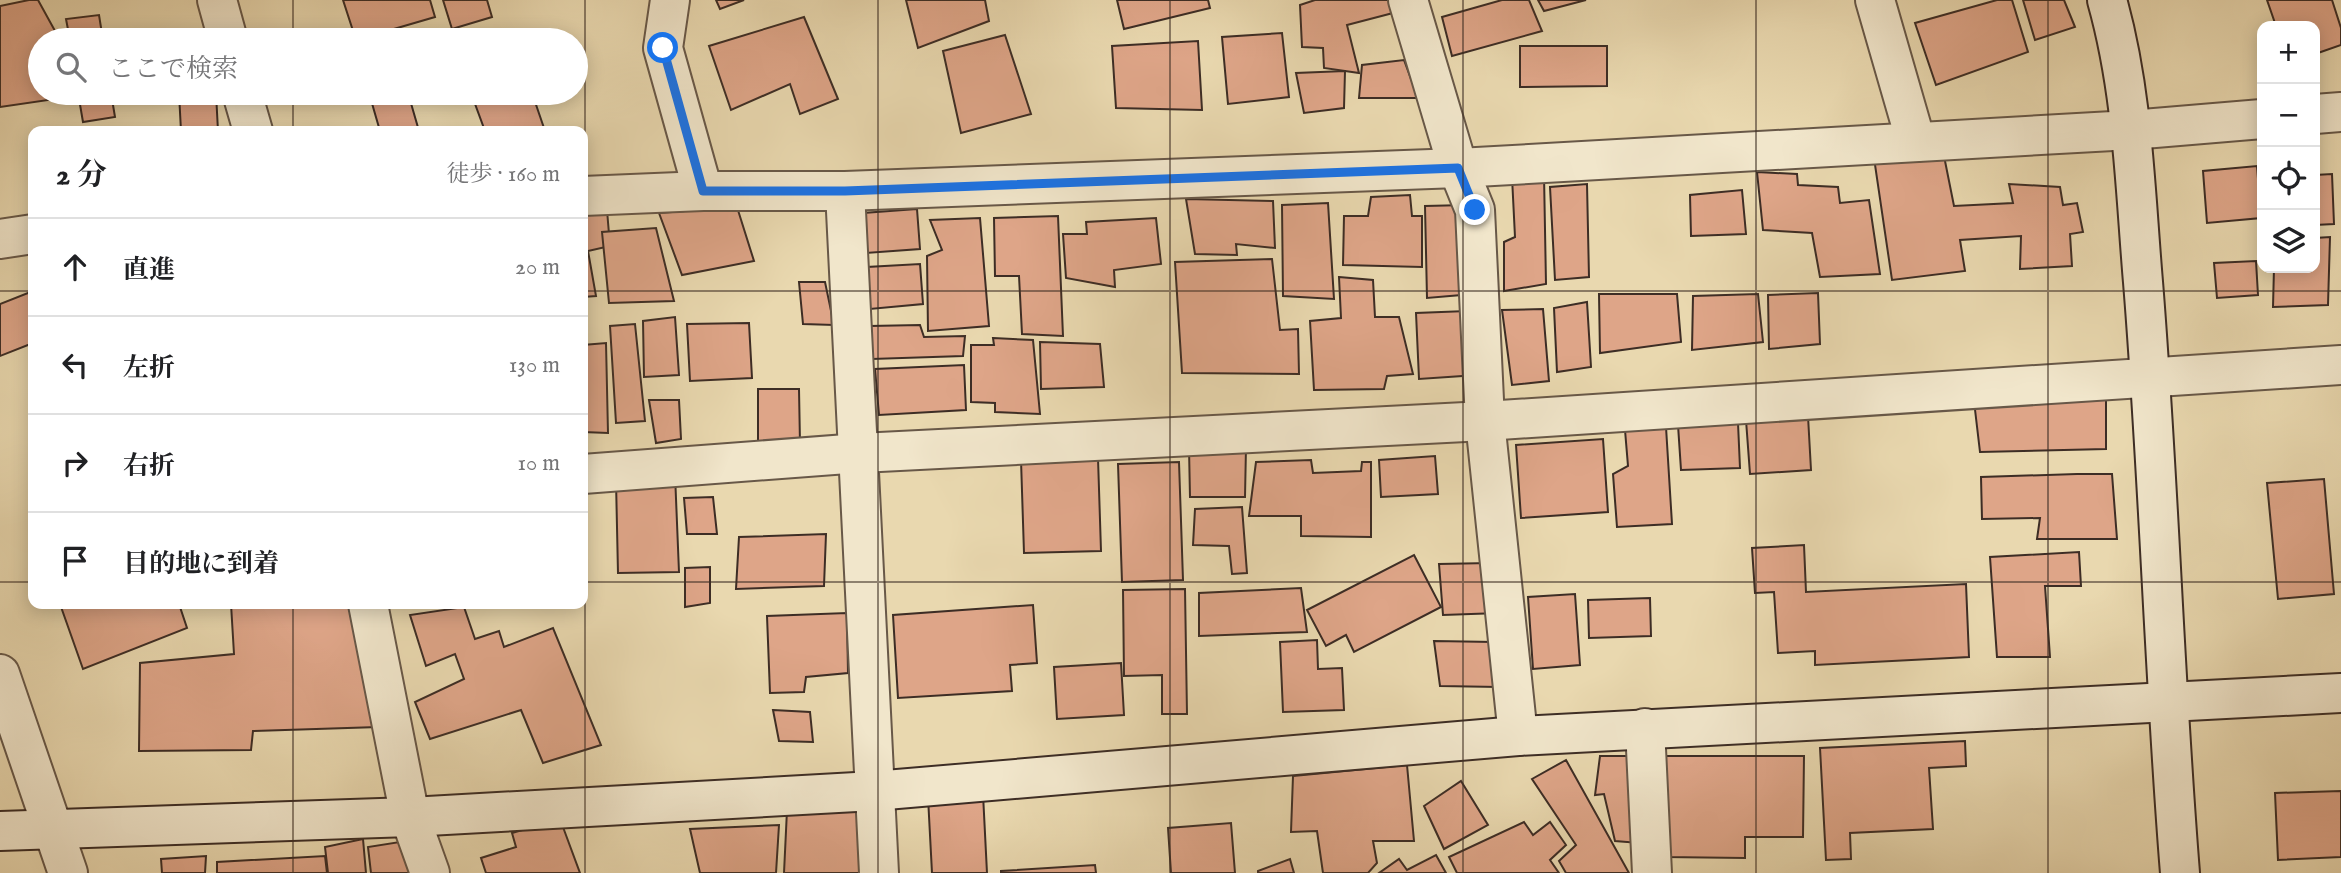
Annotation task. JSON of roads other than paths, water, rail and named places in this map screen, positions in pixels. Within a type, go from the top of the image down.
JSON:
[{"type":"street","points":[[217,0],[225,28]]},
{"type":"street","points":[[670,0],[663,48],[703,191]]},
{"type":"street","points":[[1408,0],[1458,168],[1475,210],[1485,421],[1518,736]]},
{"type":"street","points":[[1875,0],[1916,142]]},
{"type":"street","points":[[2107,0],[2120,46],[2131,130],[2151,377],[2166,704],[2180,873]]},
{"type":"street","points":[[245,105],[252,126]]},
{"type":"street","points":[[2320,114],[2341,112]]},
{"type":"street","points":[[588,195],[703,191],[845,191],[1458,168],[2131,130],[2257,119]]},
{"type":"street","points":[[845,191],[879,873]]},
{"type":"street","points":[[0,239],[28,235]]},
{"type":"street","points":[[588,474],[860,453],[1485,421],[2341,365]]},
{"type":"street","points":[[369,609],[410,817],[430,873]]},
{"type":"street","points":[[0,674],[68,873]]},
{"type":"street","points":[[0,831],[410,817],[874,791],[1518,736],[2341,693]]},
{"type":"street","points":[[1645,728],[1652,873]]}]
